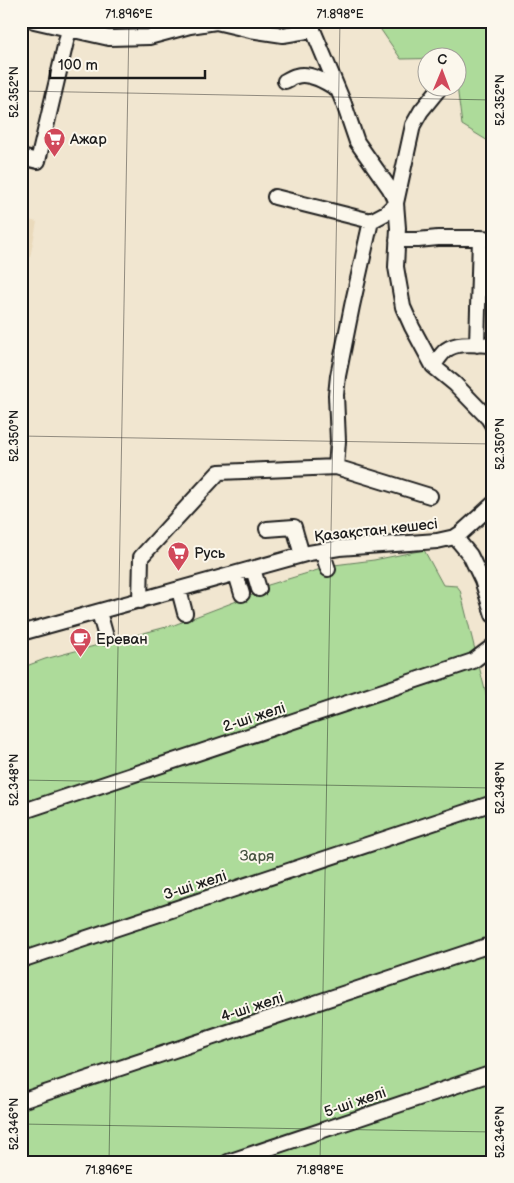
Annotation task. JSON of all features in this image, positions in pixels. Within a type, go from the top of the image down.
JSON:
[{"type":"street","points":[[34,21],[109,38],[149,37],[190,26],[216,22],[283,35],[313,26],[357,142],[390,189],[396,203]]},
{"type":"street","points":[[21,157],[38,161],[69,30]]},
{"type":"street","points":[[285,81],[297,75],[311,76],[326,81],[337,89]]},
{"type":"street","points":[[431,98],[420,111],[413,125],[396,203],[396,267],[403,307],[433,366],[455,384],[488,418],[493,426]]},
{"type":"street","points":[[275,197],[371,221],[386,213],[396,203]]},
{"type":"street","points":[[336,467],[338,441],[336,394],[338,376],[371,221]]},
{"type":"street","points":[[397,240],[486,238],[477,345]]},
{"type":"street","points":[[433,366],[446,350],[465,344],[493,345]]},
{"type":"street","points":[[140,601],[141,557],[219,472],[336,467],[430,496]]},
{"type":"street","name":"Қазақстан көшесі","points":[[21,633],[302,555],[338,548],[437,541],[455,537],[462,533],[493,504]]},
{"type":"street","points":[[267,529],[294,527],[302,555]]},
{"type":"street","points":[[455,537],[470,555],[487,581],[493,615]]},
{"type":"street","points":[[322,551],[328,569]]},
{"type":"street","points":[[253,569],[260,589]]},
{"type":"street","points":[[236,574],[242,594]]},
{"type":"street","points":[[179,590],[185,613]]},
{"type":"street","points":[[99,612],[106,637]]},
{"type":"street","name":"2-ші желі","points":[[21,812],[473,661],[493,646]]},
{"type":"street","name":"3-ші желі","points":[[21,960],[493,803]]},
{"type":"street","name":"4-ші желі","points":[[21,1101],[493,944]]},
{"type":"street","name":"5-ші желі","points":[[228,1162],[493,1073]]},
{"type":"shaded area","points":[[21,218],[37,222],[21,303]]},
{"type":"green space","points":[[371,21],[493,21],[493,144],[462,125],[459,98],[466,98],[466,48],[416,48],[416,59],[401,59],[379,27]]},
{"type":"green space","name":"Заря","points":[[424,550],[443,585],[457,586],[460,590],[493,722],[493,1162],[21,1162],[21,668],[45,659],[174,625],[263,591],[265,586],[334,565],[374,560]]},
{"type":"place","name":"Ажар","points":[[54,158]]},
{"type":"place","name":"Русь","points":[[178,572]]},
{"type":"place","name":"Ереван","points":[[80,658]]}]
